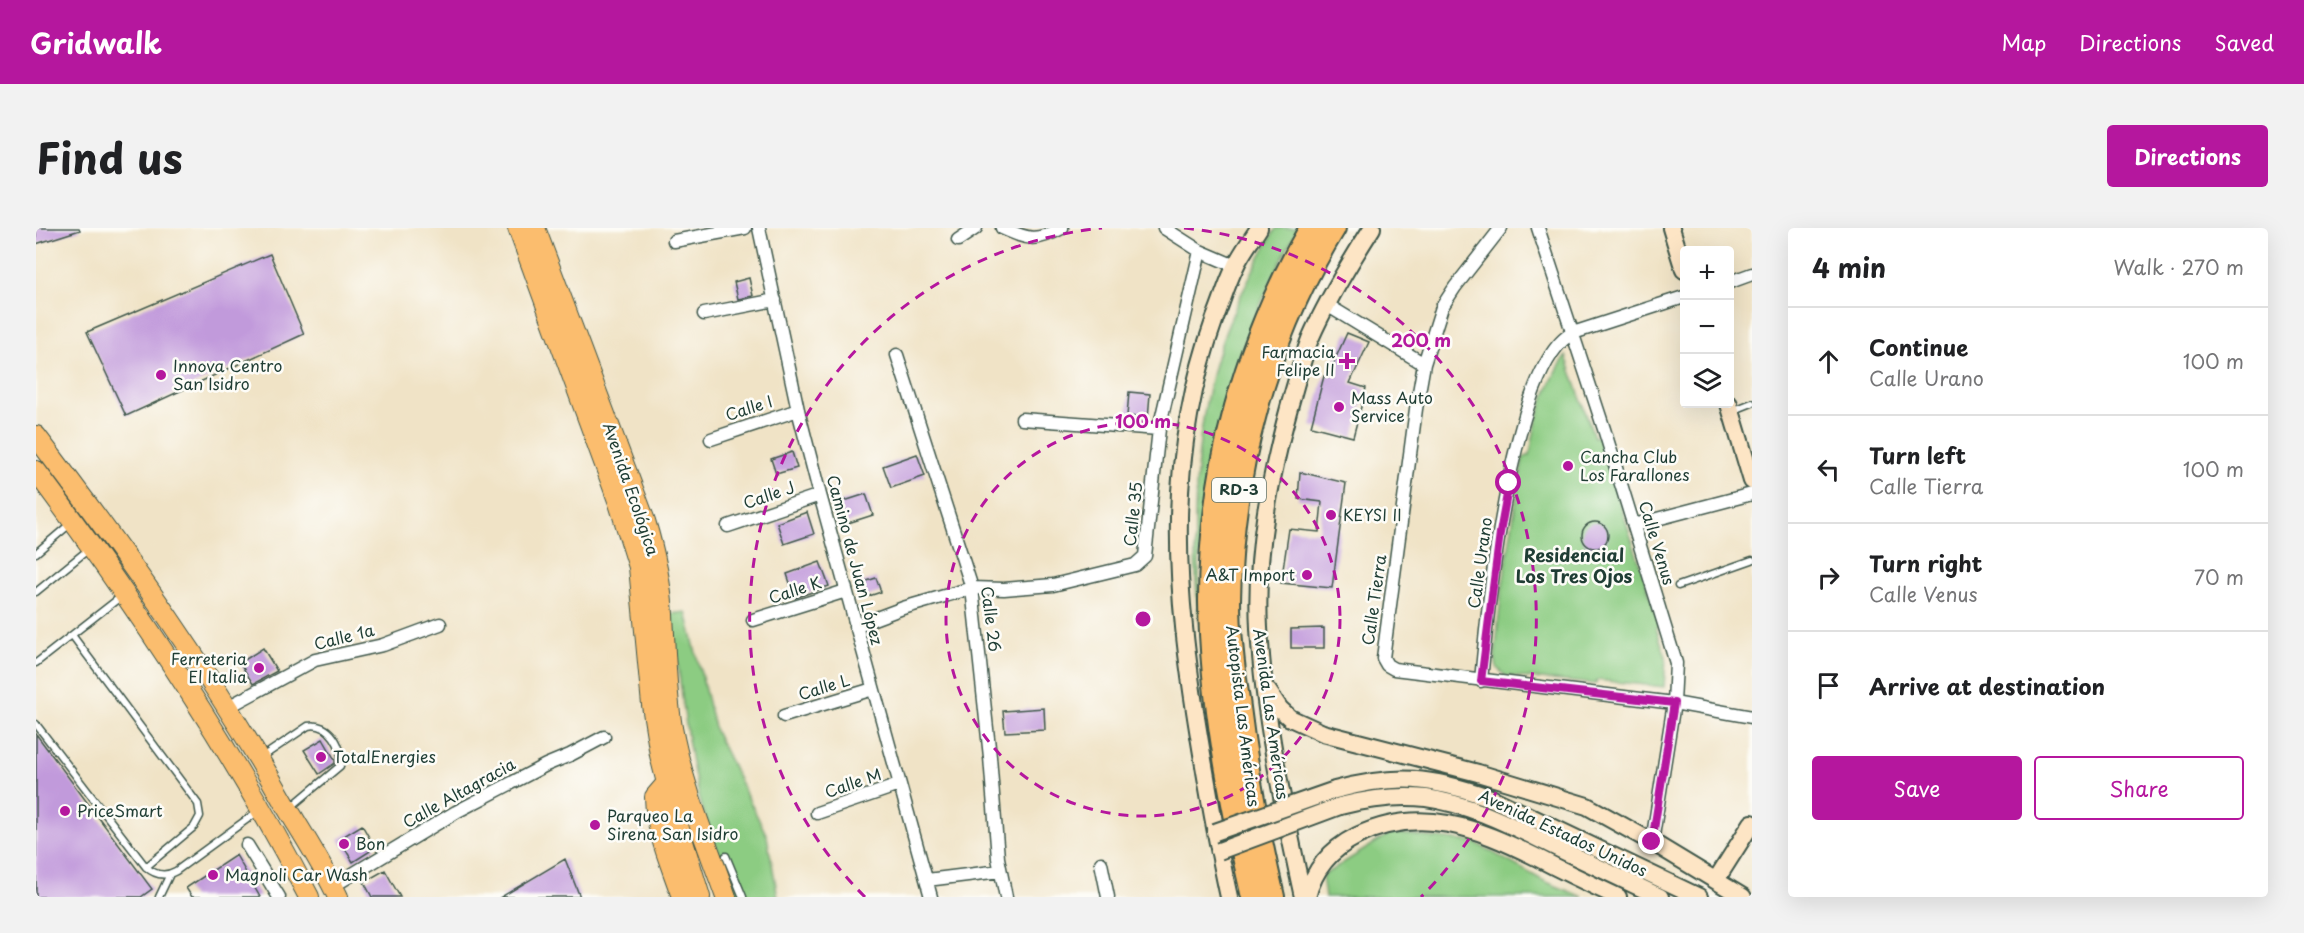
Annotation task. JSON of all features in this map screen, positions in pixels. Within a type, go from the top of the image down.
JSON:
[{"type":"highway","name":"Autopista Las Américas","points":[[1253,897],[1228,768],[1214,668],[1210,600],[1213,535],[1224,458],[1242,382],[1271,306],[1311,228]]},
{"type":"highway","name":"Autopista Las Américas","points":[[1273,897],[1247,769],[1234,674],[1229,602],[1233,535],[1245,459],[1270,363],[1305,279],[1334,228]]},
{"type":"main road","name":"Avenida Ecológica","points":[[518,228],[619,503],[639,567],[652,705],[667,783],[700,897]]},
{"type":"main road","name":"Avenida Ecológica","points":[[535,228],[631,482],[653,548],[663,613],[672,726],[681,770],[726,897]]},
{"type":"main road","points":[[36,436],[133,567],[228,707],[336,892]]},
{"type":"main road","points":[[36,471],[184,683],[261,809],[309,897]]},
{"type":"main road","points":[[667,783],[655,797],[655,811],[682,897]]},
{"type":"main road","points":[[702,833],[694,847],[696,868],[706,897]]},
{"type":"street","points":[[674,241],[745,228]]},
{"type":"street","name":"Camino de Juan López","points":[[759,228],[798,410],[855,626],[932,897]]},
{"type":"street","points":[[958,240],[976,228]]},
{"type":"street","points":[[1002,228],[1028,239],[1044,237],[1062,228]]},
{"type":"street","points":[[1164,228],[1200,251],[1235,266]]},
{"type":"street","points":[[1228,897],[1191,689],[1180,599],[1178,530],[1183,460],[1197,376],[1205,347],[1235,266],[1258,228]]},
{"type":"street","name":"Avenida Las Américas","points":[[1305,897],[1285,814],[1263,682],[1258,588],[1268,502],[1309,342],[1327,304],[1372,228]]},
{"type":"street","name":"Calle Tierra","points":[[1501,228],[1442,307],[1424,364],[1383,658],[1394,669],[1674,703],[1752,717]]},
{"type":"street","name":"Calle Venus","points":[[1538,228],[1676,663],[1674,703],[1652,842]]},
{"type":"street","points":[[1671,228],[1680,257]]},
{"type":"street","name":"Calle 35","points":[[855,626],[903,608],[972,588],[1004,589],[1053,585],[1135,565],[1145,556],[1159,429],[1200,251]]},
{"type":"street","points":[[1734,281],[1752,274]]},
{"type":"street","name":"Calle Urano","points":[[1481,681],[1500,533],[1520,427],[1532,390],[1548,356],[1563,338],[1573,333],[1680,298]]},
{"type":"street","points":[[704,314],[775,300]]},
{"type":"street","points":[[1327,304],[1424,364]]},
{"type":"street","name":"Calle 26","points":[[897,355],[972,588],[1000,871],[1006,897]]},
{"type":"street","points":[[1730,408],[1752,481]]},
{"type":"street","name":"Calle I","points":[[711,439],[798,410]]},
{"type":"street","points":[[1022,419],[1159,429]]},
{"type":"street","points":[[1634,525],[1752,494]]},
{"type":"street","name":"Calle J","points":[[728,526],[820,495]]},
{"type":"street","name":"Calle K","points":[[753,620],[846,591]]},
{"type":"street","name":"Calle 1a","points":[[228,707],[315,660],[383,645],[440,624]]},
{"type":"street","points":[[1263,682],[1280,709],[1304,726],[1332,736],[1569,799],[1610,818],[1743,897]]},
{"type":"street","name":"Calle L","points":[[784,716],[873,689]]},
{"type":"street","name":"Calle Altagracia","points":[[336,892],[456,812],[604,737]]},
{"type":"street","name":"Avenida Estados Unidos","points":[[1215,832],[1367,781],[1396,779],[1430,781],[1460,787],[1491,798],[1613,865],[1660,897]]},
{"type":"street","name":"Calle M","points":[[817,813],[899,785]]},
{"type":"street","name":"Avenida Estados Unidos","points":[[1219,851],[1340,806],[1369,799],[1428,798],[1491,817],[1613,865],[1643,870],[1699,897]]},
{"type":"street","points":[[1305,897],[1320,865],[1338,848],[1374,829],[1416,820],[1455,825],[1496,837],[1618,897]]},
{"type":"street","points":[[1716,880],[1752,823]]},
{"type":"street","points":[[247,845],[279,897]]},
{"type":"street","points":[[1101,863],[1108,897]]},
{"type":"street","points":[[1643,870],[1716,880]]},
{"type":"street","points":[[927,880],[1000,871]]},
{"type":"lane","points":[[1734,406],[1752,404]]},
{"type":"lane","points":[[36,552],[73,522]]},
{"type":"lane","points":[[36,592],[90,547]]},
{"type":"lane","points":[[1678,586],[1752,560]]},
{"type":"lane","points":[[36,663],[124,595]]},
{"type":"lane","points":[[72,635],[198,804],[200,816],[194,827],[146,867]]},
{"type":"lane","points":[[36,724],[146,867],[157,874],[170,874]]},
{"type":"lane","points":[[260,759],[308,726],[316,724],[326,728],[340,748],[342,758],[340,766],[288,809]]},
{"type":"lane","points":[[159,897],[170,874],[261,809]]},
{"type":"lane","points":[[726,856],[743,897]]},
{"type":"green space","points":[[1276,228],[1298,228],[1267,290],[1240,354],[1220,421],[1212,454],[1202,523],[1199,620],[1195,555],[1196,487],[1209,388],[1222,340],[1235,307]]},
{"type":"green space","points":[[1566,356],[1594,437],[1598,436],[1660,626],[1656,628],[1666,657],[1664,687],[1597,680],[1596,684],[1506,676],[1497,668],[1495,657],[1501,597],[1523,458],[1530,455],[1542,404],[1552,379]]},
{"type":"green space","points":[[686,612],[715,731],[767,836],[778,897],[737,897],[703,811],[692,762],[670,614]]},
{"type":"green space","points":[[1391,833],[1474,842],[1544,881],[1583,897],[1325,897],[1322,876]]},
{"type":"building","points":[[36,228],[79,228],[80,230],[36,244]]},
{"type":"building","name":"Innova Centro San Isidro","points":[[270,254],[304,334],[126,416],[87,332]]},
{"type":"building","points":[[749,278],[753,296],[738,299],[734,282]]},
{"type":"building","name":"Mass Auto Service","points":[[1347,333],[1369,342],[1350,383],[1366,388],[1353,437],[1311,426],[1324,376],[1327,377]]},
{"type":"building","points":[[1129,392],[1150,394],[1148,418],[1127,416]]},
{"type":"building","points":[[792,452],[797,468],[776,474],[771,459]]},
{"type":"building","points":[[917,454],[925,476],[891,488],[883,466]]},
{"type":"building","name":"KEYSI II","points":[[1300,472],[1346,483],[1332,588],[1281,583],[1289,529],[1319,532],[1322,502],[1298,499]]},
{"type":"building","points":[[866,494],[873,515],[845,524],[838,503]]},
{"type":"building","points":[[807,512],[814,534],[784,544],[777,523]]},
{"type":"building","points":[[1595,522],[1604,526],[1608,535],[1604,544],[1595,548],[1586,544],[1582,535],[1586,526]]},
{"type":"building","points":[[820,562],[829,586],[795,598],[787,574]]},
{"type":"building","points":[[876,578],[881,592],[863,598],[858,584]]},
{"type":"building","points":[[1324,628],[1324,648],[1291,648],[1291,629]]},
{"type":"building","name":"Ferreteria El Italia","points":[[263,648],[277,671],[253,684],[240,663]]},
{"type":"building","points":[[1044,708],[1045,730],[1005,732],[1003,711]]},
{"type":"building","name":"PriceSmart","points":[[36,734],[152,889],[141,897],[36,897]]},
{"type":"building","name":"TotalEnergies","points":[[323,739],[335,763],[319,774],[304,750]]},
{"type":"building","points":[[362,825],[375,848],[353,862],[339,839]]},
{"type":"building","points":[[236,855],[260,897],[192,897],[186,888]]},
{"type":"building","points":[[565,859],[580,897],[501,897]]},
{"type":"building","points":[[385,870],[400,897],[372,897],[364,882]]},
{"type":"place","name":"Farmacia Felipe II","points":[[1347,361]]},
{"type":"place","name":"Innova Centro San Isidro","points":[[161,375]]},
{"type":"place","name":"Mass Auto Service","points":[[1339,407]]},
{"type":"place","name":"Cancha Club Los Farallones","points":[[1568,466]]},
{"type":"place","name":"KEYSI II","points":[[1331,515]]},
{"type":"place","name":"A&T Import","points":[[1307,575]]},
{"type":"place","name":"Ferreteria El Italia","points":[[259,668]]},
{"type":"place","name":"TotalEnergies","points":[[321,757]]},
{"type":"place","name":"PriceSmart","points":[[65,811]]},
{"type":"place","name":"Parqueo La Sirena San Isidro","points":[[595,825]]},
{"type":"place","name":"Bon","points":[[344,844]]},
{"type":"place","name":"Magnoli Car Wash","points":[[213,875]]},
{"type":"district","name":"Residencial Los Tres Ojos","points":[[1574,566]]},
{"type":"route","points":[[1509,483],[1500,533],[1481,681],[1674,703],[1652,842]]}]
